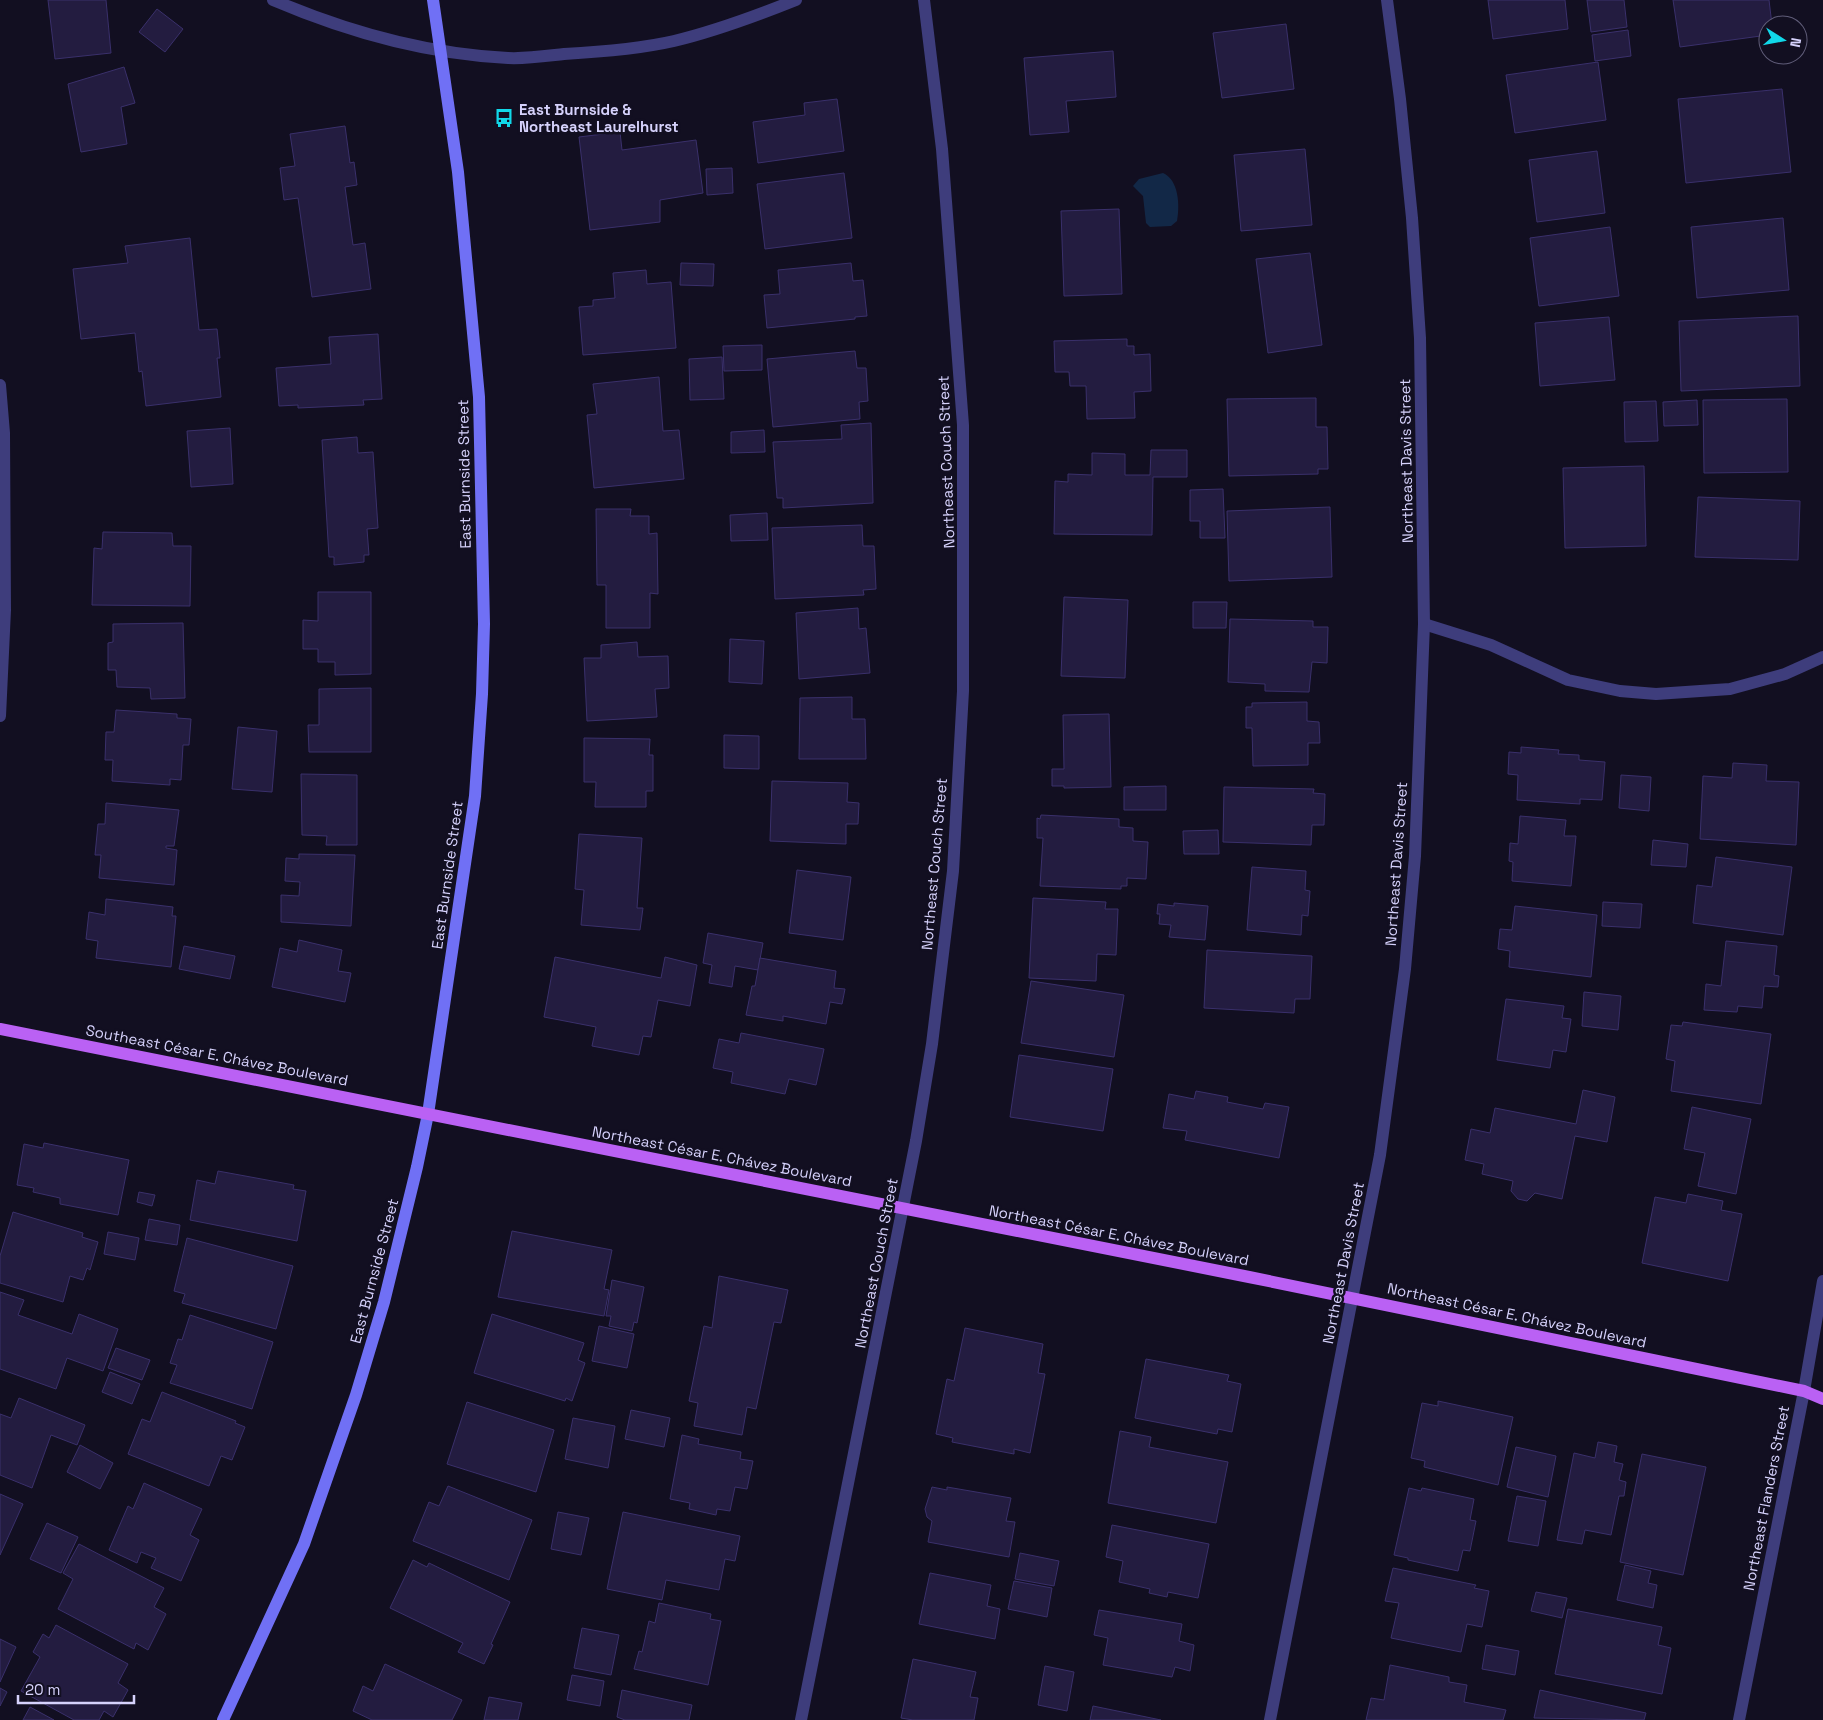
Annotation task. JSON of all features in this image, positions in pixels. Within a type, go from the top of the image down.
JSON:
[{"type":"main road","name":"East Burnside Street","points":[[223,1720],[301,1553],[331,1471],[384,1302],[428,1114],[475,796],[482,694],[484,624],[479,397],[458,172],[433,0]]},
{"type":"main road","name":"Southeast César E. Chávez Boulevard","points":[[0,1029],[428,1114]]},
{"type":"main road","name":"Northeast César E. Chávez Boulevard","points":[[428,1114],[1353,1298],[1804,1391],[1823,1399]]},
{"type":"main road","name":"Northeast César E. Chávez Boulevard","points":[[1804,1391],[1823,1391]]},
{"type":"street","points":[[273,0],[324,22],[376,37],[440,52],[509,59],[593,52],[673,41],[747,20],[796,0]]},
{"type":"street","name":"Northeast Couch Street","points":[[801,1720],[904,1208],[932,1044],[953,871],[963,691],[964,425],[942,149],[924,0]]},
{"type":"street","name":"Northeast Davis Street","points":[[1270,1720],[1380,1155],[1405,969],[1415,856],[1424,624],[1419,329],[1410,198],[1387,0]]},
{"type":"street","points":[[0,385],[4,433],[5,600],[0,716]]},
{"type":"street","points":[[1424,624],[1491,645],[1568,680],[1620,691],[1656,694],[1730,689],[1785,674],[1823,657]]},
{"type":"street","name":"Northeast Flanders Street","points":[[1739,1720],[1804,1391],[1823,1281]]},
{"type":"water","points":[[1163,173],[1168,176],[1175,187],[1178,201],[1177,221],[1171,226],[1150,227],[1146,223],[1143,196],[1133,186],[1139,179]]},
{"type":"building","points":[[48,0],[106,0],[111,53],[55,59]]},
{"type":"building","points":[[1488,0],[1565,0],[1568,29],[1493,39]]},
{"type":"building","points":[[1587,0],[1624,0],[1627,27],[1591,32]]},
{"type":"building","points":[[1673,0],[1769,0],[1771,15],[1758,15],[1758,36],[1680,47]]},
{"type":"building","points":[[157,9],[183,29],[165,52],[139,32]]},
{"type":"building","points":[[1286,24],[1294,89],[1222,98],[1213,33]]},
{"type":"building","points":[[1628,30],[1631,56],[1595,61],[1592,35]]},
{"type":"building","points":[[1113,51],[1116,97],[1066,101],[1069,132],[1030,135],[1024,58]]},
{"type":"building","points":[[1598,62],[1606,120],[1515,133],[1506,75]]},
{"type":"building","points":[[124,67],[135,103],[121,107],[127,144],[81,152],[68,84]]},
{"type":"building","points":[[1782,89],[1791,172],[1686,183],[1678,99]]},
{"type":"building","points":[[837,99],[844,151],[758,163],[753,122],[805,115],[804,103]]},
{"type":"building","points":[[345,126],[350,163],[354,162],[357,185],[345,187],[353,245],[365,243],[371,289],[312,297],[298,198],[284,200],[280,168],[295,166],[290,134]]},
{"type":"building","points":[[620,132],[622,150],[696,140],[703,193],[660,200],[660,222],[590,230],[579,137]]},
{"type":"building","points":[[1305,149],[1312,225],[1241,231],[1234,155]]},
{"type":"building","points":[[1597,151],[1605,213],[1537,222],[1529,160]]},
{"type":"building","points":[[732,168],[733,193],[707,195],[706,169]]},
{"type":"building","points":[[844,173],[852,238],[765,249],[757,184]]},
{"type":"building","points":[[1119,209],[1122,294],[1064,296],[1061,211]]},
{"type":"building","points":[[1783,218],[1789,290],[1697,298],[1691,227]]},
{"type":"building","points":[[1610,227],[1619,296],[1539,306],[1530,238]]},
{"type":"building","points":[[190,238],[199,330],[217,329],[220,358],[217,358],[221,397],[146,406],[142,371],[139,372],[135,333],[81,339],[73,269],[128,263],[125,246]]},
{"type":"building","points":[[1310,253],[1322,345],[1268,353],[1256,259]]},
{"type":"building","points":[[681,263],[714,264],[713,286],[680,285]]},
{"type":"building","points":[[851,263],[853,281],[863,280],[867,316],[855,317],[855,319],[767,328],[764,295],[780,294],[778,270]]},
{"type":"building","points":[[646,270],[647,284],[671,282],[676,348],[583,355],[579,307],[593,306],[593,300],[615,298],[613,273]]},
{"type":"building","points":[[1798,316],[1800,386],[1681,391],[1679,321]]},
{"type":"building","points":[[1609,317],[1615,380],[1540,386],[1535,323]]},
{"type":"building","points":[[378,334],[382,399],[363,400],[364,405],[298,408],[298,405],[279,406],[276,368],[331,364],[329,337]]},
{"type":"building","points":[[1127,339],[1127,346],[1134,346],[1134,355],[1150,354],[1151,391],[1134,392],[1135,418],[1087,419],[1086,386],[1070,386],[1069,372],[1055,372],[1054,341]]},
{"type":"building","points":[[762,345],[762,370],[724,371],[723,346]]},
{"type":"building","points":[[855,351],[857,368],[866,368],[868,401],[859,402],[860,419],[773,427],[767,359]]},
{"type":"building","points":[[722,357],[724,399],[690,400],[689,359]]},
{"type":"building","points":[[659,377],[663,431],[679,430],[684,479],[594,488],[587,415],[597,414],[593,384]]},
{"type":"building","points":[[1316,398],[1316,427],[1327,427],[1328,469],[1318,469],[1318,474],[1229,476],[1227,399]]},
{"type":"building","points":[[1787,399],[1788,472],[1704,473],[1703,400]]},
{"type":"building","points":[[1697,400],[1698,425],[1664,426],[1663,402]]},
{"type":"building","points":[[1656,401],[1658,441],[1625,442],[1624,402]]},
{"type":"building","points":[[871,423],[873,503],[783,508],[783,498],[777,498],[773,442],[842,439],[841,425]]},
{"type":"building","points":[[230,428],[233,484],[191,487],[187,431]]},
{"type":"building","points":[[764,430],[765,452],[731,453],[731,432]]},
{"type":"building","points":[[357,437],[358,453],[373,452],[378,528],[367,529],[369,555],[364,555],[364,562],[334,565],[334,557],[329,557],[322,440]]},
{"type":"building","points":[[1151,450],[1187,450],[1187,477],[1153,477],[1152,535],[1054,534],[1055,481],[1068,482],[1068,474],[1092,475],[1092,453],[1125,454],[1125,475],[1150,475]]},
{"type":"building","points":[[1644,466],[1646,546],[1565,548],[1563,468]]},
{"type":"building","points":[[1223,489],[1225,538],[1200,538],[1200,521],[1190,521],[1190,490]]},
{"type":"building","points":[[1698,497],[1800,501],[1798,560],[1695,557]]},
{"type":"building","points":[[1330,507],[1332,577],[1229,581],[1227,511]]},
{"type":"building","points":[[596,509],[631,509],[630,516],[649,516],[649,534],[657,533],[658,594],[650,593],[650,628],[606,628],[606,585],[597,585]]},
{"type":"building","points":[[767,513],[768,540],[731,541],[730,515]]},
{"type":"building","points":[[862,525],[863,546],[874,546],[876,589],[863,590],[864,595],[775,599],[772,528]]},
{"type":"building","points":[[103,532],[172,533],[173,546],[191,546],[190,606],[92,605],[94,548],[102,549]]},
{"type":"building","points":[[318,592],[371,592],[371,674],[335,675],[335,662],[318,662],[318,649],[303,649],[303,620],[318,621]]},
{"type":"building","points":[[1064,597],[1128,600],[1125,678],[1061,676]]},
{"type":"building","points":[[1193,602],[1227,602],[1226,628],[1193,628]]},
{"type":"building","points":[[858,608],[859,629],[866,628],[870,673],[799,679],[796,613]]},
{"type":"building","points":[[1230,619],[1313,621],[1313,627],[1328,627],[1327,663],[1312,662],[1309,692],[1265,691],[1265,684],[1228,682]]},
{"type":"building","points":[[183,623],[185,698],[151,699],[150,688],[117,687],[116,670],[108,670],[108,643],[113,642],[113,624]]},
{"type":"building","points":[[730,639],[764,641],[762,684],[729,682]]},
{"type":"building","points":[[637,642],[638,657],[668,656],[669,688],[655,689],[657,717],[587,721],[584,658],[601,658],[601,645]]},
{"type":"building","points":[[371,688],[371,752],[309,752],[308,725],[319,725],[319,689]]},
{"type":"building","points":[[852,697],[852,719],[865,719],[866,759],[799,759],[800,698]]},
{"type":"building","points":[[1307,702],[1307,721],[1319,722],[1320,743],[1308,743],[1308,765],[1253,766],[1252,728],[1246,728],[1246,707],[1252,707],[1252,703]]},
{"type":"building","points":[[116,710],[177,714],[177,718],[191,719],[189,745],[183,745],[181,780],[170,779],[170,785],[112,781],[113,760],[105,760],[106,732],[114,732]]},
{"type":"building","points":[[1109,714],[1111,787],[1064,788],[1064,786],[1052,786],[1052,769],[1064,769],[1063,715]]},
{"type":"building","points":[[238,727],[277,731],[272,792],[232,789]]},
{"type":"building","points":[[724,735],[759,736],[759,769],[724,768]]},
{"type":"building","points":[[584,738],[650,739],[649,755],[653,755],[653,791],[646,791],[646,807],[595,807],[596,782],[584,782]]},
{"type":"building","points":[[1521,747],[1559,750],[1558,754],[1579,755],[1579,760],[1605,762],[1602,800],[1580,799],[1580,804],[1517,800],[1518,775],[1508,774],[1509,752],[1521,753]]},
{"type":"building","points":[[1733,763],[1767,765],[1766,781],[1799,782],[1796,845],[1700,839],[1703,776],[1732,778]]},
{"type":"building","points":[[301,774],[357,775],[357,845],[326,845],[327,836],[302,835]]},
{"type":"building","points":[[1621,775],[1651,777],[1649,811],[1619,808]]},
{"type":"building","points":[[772,781],[848,783],[847,802],[859,803],[858,824],[846,824],[846,844],[770,841]]},
{"type":"building","points":[[1166,786],[1166,810],[1124,810],[1124,787]]},
{"type":"building","points":[[1224,787],[1314,789],[1313,793],[1325,794],[1324,825],[1312,825],[1311,845],[1223,842]]},
{"type":"building","points":[[106,803],[179,810],[174,846],[166,846],[166,848],[177,850],[174,885],[99,878],[101,855],[95,855],[98,824],[105,824]]},
{"type":"building","points":[[1041,815],[1119,819],[1119,827],[1133,828],[1133,841],[1148,842],[1146,879],[1127,878],[1127,886],[1121,886],[1121,889],[1040,886],[1043,838],[1037,838],[1037,818],[1040,819]]},
{"type":"building","points":[[1520,816],[1566,820],[1564,836],[1576,836],[1571,886],[1512,881],[1513,862],[1509,861],[1510,843],[1518,844]]},
{"type":"building","points":[[1218,830],[1219,854],[1184,854],[1183,831]]},
{"type":"building","points":[[579,834],[642,838],[637,908],[643,908],[640,930],[581,925],[584,890],[575,889]]},
{"type":"building","points":[[1653,840],[1688,844],[1686,867],[1651,865]]},
{"type":"building","points":[[299,854],[355,855],[351,926],[281,922],[281,895],[299,896],[300,882],[285,881],[286,858],[299,859]]},
{"type":"building","points":[[1716,857],[1792,867],[1783,935],[1693,923],[1697,885],[1712,887]]},
{"type":"building","points":[[1252,867],[1306,871],[1305,890],[1310,891],[1308,916],[1302,915],[1301,935],[1247,930]]},
{"type":"building","points":[[797,870],[851,877],[843,940],[789,933]]},
{"type":"building","points":[[1033,898],[1106,902],[1105,909],[1118,909],[1116,955],[1097,954],[1096,981],[1029,978]]},
{"type":"building","points":[[106,899],[173,907],[172,916],[176,916],[171,967],[96,958],[98,941],[86,939],[89,912],[105,915]]},
{"type":"building","points":[[1603,902],[1642,904],[1640,928],[1602,926]]},
{"type":"building","points":[[1174,903],[1208,906],[1205,940],[1169,937],[1171,925],[1159,924],[1158,904],[1174,906]]},
{"type":"building","points":[[1515,906],[1597,915],[1591,977],[1509,967],[1510,951],[1498,949],[1500,929],[1512,930]]},
{"type":"building","points":[[708,933],[763,943],[758,970],[735,966],[732,987],[709,983],[712,965],[703,963]]},
{"type":"building","points":[[299,940],[342,950],[338,971],[351,973],[345,1002],[272,987],[280,948],[297,952]]},
{"type":"building","points":[[1726,941],[1777,946],[1774,975],[1779,976],[1778,987],[1764,986],[1762,1008],[1738,1006],[1737,1012],[1704,1010],[1706,984],[1721,986]]},
{"type":"building","points":[[184,946],[235,956],[230,979],[179,969]]},
{"type":"building","points":[[1207,950],[1312,956],[1310,999],[1295,999],[1294,1013],[1204,1008]]},
{"type":"building","points":[[555,957],[661,978],[665,957],[697,965],[690,1006],[658,1000],[651,1037],[643,1036],[639,1055],[592,1046],[596,1027],[544,1017]]},
{"type":"building","points":[[760,958],[836,971],[834,988],[845,989],[842,1004],[830,1002],[826,1024],[783,1016],[783,1021],[746,1015],[752,986],[755,986]]},
{"type":"building","points":[[1031,981],[1124,995],[1114,1057],[1021,1043]]},
{"type":"building","points":[[1584,992],[1621,996],[1618,1030],[1582,1026]]},
{"type":"building","points":[[1506,999],[1564,1006],[1562,1018],[1571,1019],[1566,1052],[1553,1050],[1550,1068],[1497,1060]]},
{"type":"building","points":[[1683,1022],[1771,1034],[1761,1104],[1671,1091],[1675,1061],[1666,1059],[1671,1025],[1682,1026]]},
{"type":"building","points":[[741,1033],[824,1049],[816,1085],[789,1079],[785,1094],[731,1083],[733,1072],[713,1068],[719,1039],[739,1043]]},
{"type":"building","points":[[1019,1055],[1113,1069],[1103,1131],[1010,1117]]},
{"type":"building","points":[[1583,1090],[1615,1097],[1607,1142],[1575,1136],[1562,1199],[1535,1193],[1527,1201],[1518,1199],[1511,1191],[1513,1181],[1482,1174],[1484,1164],[1465,1160],[1471,1129],[1490,1133],[1495,1108],[1576,1124]]},
{"type":"building","points":[[1196,1091],[1228,1097],[1227,1102],[1263,1109],[1265,1103],[1289,1107],[1279,1158],[1185,1140],[1187,1131],[1163,1128],[1169,1094],[1194,1099]]},
{"type":"building","points":[[1692,1107],[1751,1119],[1736,1194],[1698,1186],[1705,1153],[1684,1149]]},
{"type":"building","points":[[44,1143],[129,1160],[118,1215],[60,1204],[60,1198],[33,1192],[34,1188],[17,1185],[24,1144],[43,1148]]},
{"type":"building","points":[[218,1171],[294,1185],[293,1189],[306,1191],[297,1241],[190,1220],[197,1180],[215,1184]]},
{"type":"building","points":[[139,1192],[155,1195],[152,1206],[137,1202]]},
{"type":"building","points":[[1688,1194],[1723,1201],[1721,1210],[1742,1214],[1728,1281],[1642,1263],[1655,1197],[1686,1203]]},
{"type":"building","points":[[13,1212],[83,1233],[82,1237],[98,1242],[90,1270],[87,1268],[83,1280],[70,1276],[63,1302],[0,1283],[0,1256]]},
{"type":"building","points":[[149,1219],[180,1225],[177,1245],[145,1240]]},
{"type":"building","points":[[512,1231],[612,1250],[604,1289],[609,1290],[604,1316],[498,1297]]},
{"type":"building","points":[[108,1232],[139,1238],[135,1260],[104,1254]]},
{"type":"building","points":[[187,1238],[293,1266],[276,1329],[182,1303],[185,1294],[174,1291]]},
{"type":"building","points":[[719,1276],[788,1290],[781,1323],[774,1322],[756,1409],[747,1407],[742,1435],[694,1426],[698,1403],[689,1401],[704,1326],[712,1328]]},
{"type":"building","points":[[612,1280],[644,1287],[637,1323],[634,1322],[632,1331],[609,1326],[611,1316],[606,1316]]},
{"type":"building","points":[[0,1292],[24,1300],[18,1315],[72,1334],[79,1314],[118,1329],[103,1371],[67,1358],[56,1389],[0,1369]]},
{"type":"building","points":[[492,1314],[584,1343],[578,1360],[585,1363],[572,1401],[566,1398],[565,1401],[474,1373]]},
{"type":"building","points":[[190,1315],[273,1342],[252,1409],[170,1383],[177,1365],[170,1363],[178,1339],[182,1340]]},
{"type":"building","points":[[599,1326],[634,1334],[627,1368],[592,1361]]},
{"type":"building","points":[[965,1328],[1043,1344],[1038,1373],[1045,1374],[1030,1453],[1014,1449],[1014,1454],[952,1442],[953,1438],[936,1434],[947,1379],[954,1381]]},
{"type":"building","points":[[116,1348],[150,1360],[142,1380],[108,1368]]},
{"type":"building","points":[[1146,1359],[1229,1375],[1227,1381],[1241,1384],[1232,1432],[1218,1429],[1217,1434],[1135,1418]]},
{"type":"building","points":[[110,1372],[140,1384],[132,1404],[102,1392]]},
{"type":"building","points":[[162,1392],[236,1421],[235,1423],[245,1427],[232,1460],[221,1456],[209,1486],[128,1454],[142,1419],[150,1422]]},
{"type":"building","points":[[19,1398],[85,1425],[77,1445],[51,1435],[32,1488],[0,1475],[0,1414],[11,1418]]},
{"type":"building","points":[[1438,1401],[1513,1417],[1498,1485],[1424,1467],[1425,1461],[1411,1458],[1422,1403],[1438,1406]]},
{"type":"building","points":[[467,1402],[554,1430],[536,1492],[447,1464]]},
{"type":"building","points":[[631,1410],[670,1418],[664,1447],[625,1439]]},
{"type":"building","points":[[573,1418],[615,1426],[608,1468],[565,1459]]},
{"type":"building","points":[[1120,1431],[1151,1437],[1149,1447],[1228,1462],[1216,1523],[1108,1503]]},
{"type":"building","points":[[682,1435],[699,1439],[698,1444],[741,1452],[740,1459],[753,1461],[747,1489],[735,1487],[730,1511],[717,1509],[716,1515],[689,1509],[690,1503],[670,1499]]},
{"type":"building","points":[[1598,1442],[1617,1446],[1614,1462],[1623,1464],[1619,1480],[1626,1482],[1624,1496],[1619,1496],[1611,1535],[1585,1530],[1582,1544],[1557,1540],[1574,1453],[1595,1458]]},
{"type":"building","points":[[80,1445],[113,1463],[100,1489],[67,1472]]},
{"type":"building","points":[[1516,1447],[1556,1456],[1548,1497],[1507,1487]]},
{"type":"building","points":[[1642,1454],[1706,1467],[1683,1575],[1620,1562]]},
{"type":"building","points":[[144,1483],[202,1509],[190,1535],[199,1540],[181,1581],[151,1568],[156,1558],[141,1552],[137,1563],[109,1550],[128,1506],[133,1509]]},
{"type":"building","points":[[448,1486],[532,1520],[509,1580],[413,1541],[429,1502],[439,1506]]},
{"type":"building","points":[[932,1487],[947,1490],[947,1487],[1011,1498],[1006,1521],[1015,1522],[1009,1557],[928,1542],[932,1521],[927,1517],[925,1509]]},
{"type":"building","points":[[1409,1488],[1421,1491],[1422,1488],[1474,1499],[1470,1520],[1476,1521],[1470,1551],[1463,1550],[1458,1571],[1394,1555]]},
{"type":"building","points":[[0,1494],[23,1504],[0,1555]]},
{"type":"building","points":[[1517,1496],[1546,1501],[1538,1546],[1508,1541]]},
{"type":"building","points":[[558,1512],[589,1518],[581,1555],[551,1549]]},
{"type":"building","points":[[623,1512],[740,1536],[735,1561],[725,1559],[719,1590],[666,1580],[662,1600],[607,1589]]},
{"type":"building","points":[[47,1523],[78,1537],[61,1573],[30,1559]]},
{"type":"building","points":[[1112,1525],[1209,1544],[1198,1598],[1168,1592],[1167,1597],[1149,1593],[1150,1589],[1119,1582],[1123,1561],[1106,1557]]},
{"type":"building","points":[[79,1544],[164,1588],[154,1607],[166,1614],[148,1650],[136,1643],[134,1649],[58,1609],[73,1579],[63,1573]]},
{"type":"building","points":[[1020,1553],[1059,1561],[1054,1586],[1015,1579]]},
{"type":"building","points":[[413,1560],[427,1567],[429,1563],[510,1602],[484,1664],[458,1652],[463,1643],[390,1608]]},
{"type":"building","points":[[1625,1565],[1651,1571],[1648,1583],[1657,1585],[1653,1608],[1617,1600]]},
{"type":"building","points":[[1393,1568],[1476,1585],[1474,1588],[1489,1591],[1482,1627],[1467,1624],[1461,1652],[1391,1638],[1399,1603],[1385,1601]]},
{"type":"building","points":[[930,1573],[991,1585],[987,1606],[1000,1609],[995,1639],[919,1624]]},
{"type":"building","points":[[1014,1581],[1052,1588],[1047,1617],[1008,1609]]},
{"type":"building","points":[[1536,1592],[1567,1598],[1562,1618],[1531,1611]]},
{"type":"building","points":[[659,1603],[711,1614],[710,1619],[721,1621],[708,1685],[634,1669],[639,1651],[642,1652],[649,1621],[655,1623]]},
{"type":"building","points":[[1568,1609],[1662,1627],[1658,1645],[1671,1648],[1662,1694],[1555,1674]]},
{"type":"building","points":[[1099,1610],[1182,1624],[1179,1641],[1194,1645],[1190,1671],[1175,1667],[1172,1677],[1103,1665],[1108,1638],[1094,1635]]},
{"type":"building","points":[[56,1625],[128,1664],[118,1683],[128,1690],[113,1717],[104,1711],[99,1720],[74,1720],[21,1691],[40,1657],[33,1652],[43,1634],[49,1638]]},
{"type":"building","points":[[582,1628],[619,1635],[611,1675],[574,1668]]},
{"type":"building","points":[[0,1639],[16,1647],[0,1682]]},
{"type":"building","points":[[1486,1645],[1519,1651],[1515,1675],[1482,1669]]},
{"type":"building","points":[[913,1659],[976,1672],[970,1697],[978,1698],[974,1720],[913,1720],[901,1718]]},
{"type":"building","points":[[385,1664],[462,1700],[452,1720],[372,1720],[353,1711],[363,1686],[373,1691]]},
{"type":"building","points":[[1390,1665],[1449,1677],[1449,1682],[1467,1685],[1464,1702],[1506,1710],[1503,1720],[1366,1720],[1371,1698],[1384,1700]]},
{"type":"building","points":[[1045,1666],[1074,1672],[1067,1711],[1038,1705]]},
{"type":"building","points":[[572,1675],[604,1681],[600,1706],[567,1700]]},
{"type":"building","points":[[0,1688],[7,1692],[0,1706]]},
{"type":"building","points":[[622,1690],[692,1705],[689,1720],[625,1720],[617,1717]]},
{"type":"building","points":[[1540,1690],[1646,1713],[1644,1720],[1534,1718]]},
{"type":"building","points":[[489,1697],[522,1703],[518,1720],[484,1720]]},
{"type":"building","points":[[1093,1706],[1161,1720],[1090,1720]]},
{"type":"building","points":[[30,1707],[54,1720],[23,1720]]},
{"type":"place","name":"East Burnside & Northeast Laurelhurst","points":[[504,118]]}]
